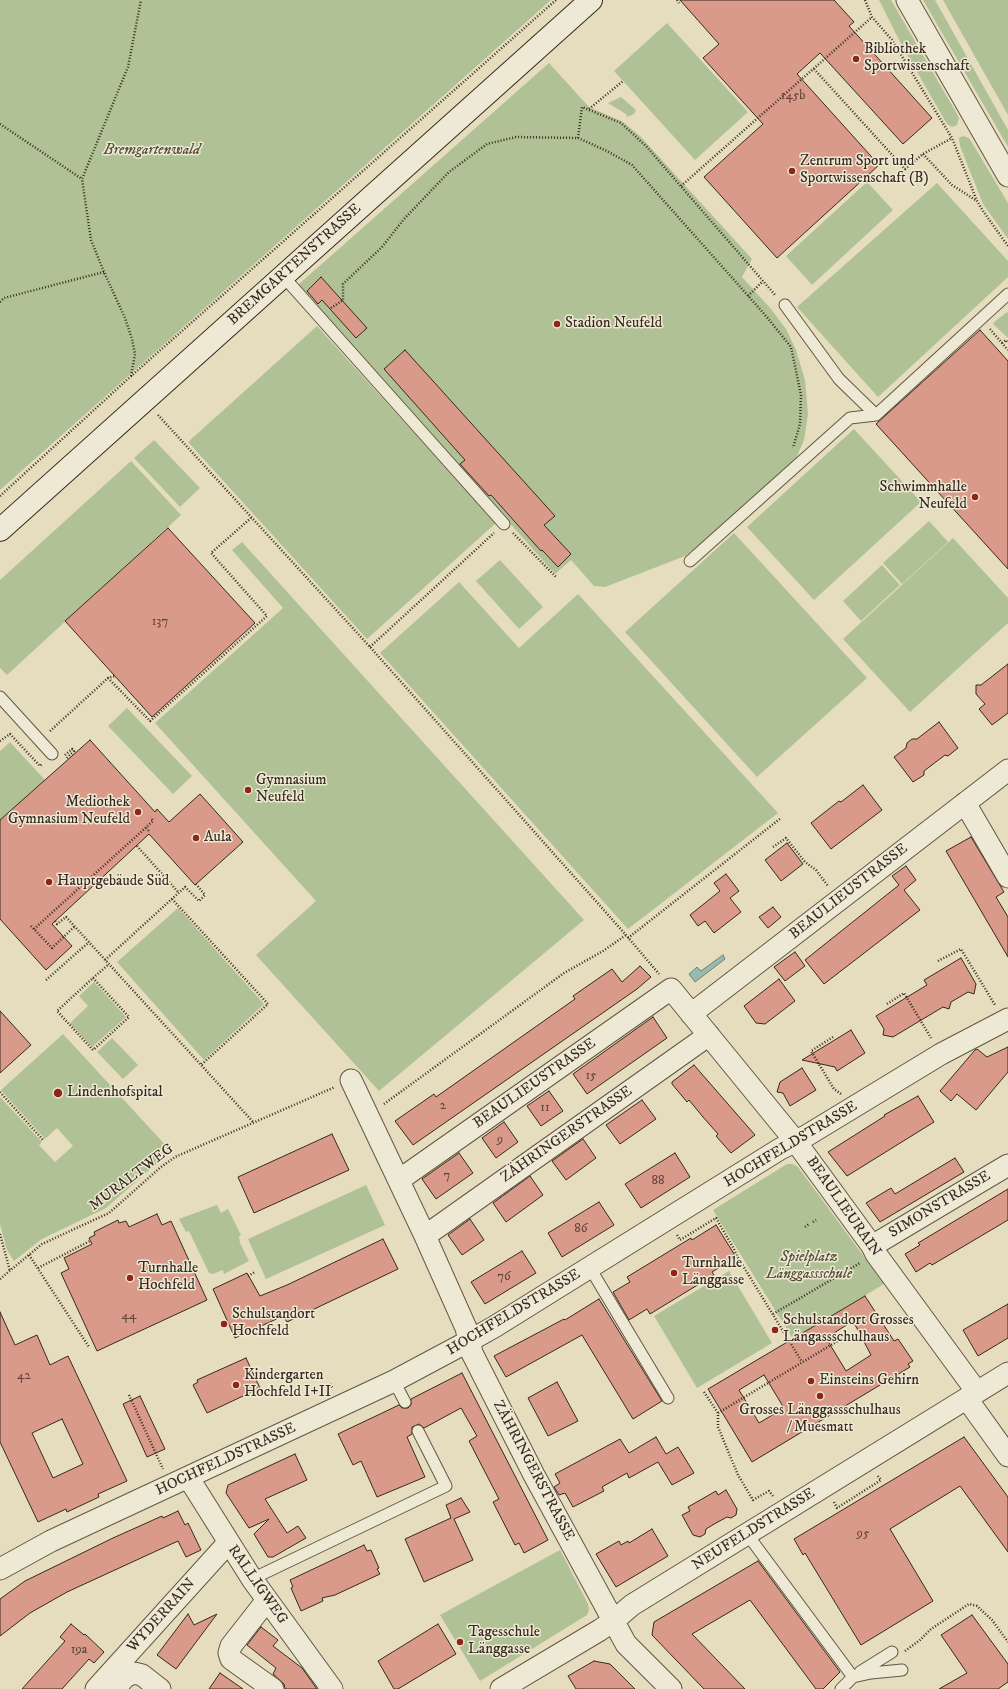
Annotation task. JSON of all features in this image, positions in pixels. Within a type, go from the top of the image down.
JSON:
[{"type":"main road","name":"BREMGARTENSTRASSE","points":[[0,530],[591,0]]},
{"type":"street","points":[[907,0],[1008,176]]},
{"type":"street","name":"BEAULIEUSTRASSE","points":[[692,1014],[1008,770]]},
{"type":"street","points":[[965,803],[1008,877]]},
{"type":"street","name":"BEAULIEUSTRASSE","points":[[399,1180],[671,989]]},
{"type":"street","name":"BEAULIEURAIN","points":[[671,989],[796,1142],[869,1253],[876,1254],[972,1396],[1008,1456]]},
{"type":"street","name":"HOCHFELDSTRASSE","points":[[0,1569],[51,1541],[394,1381],[469,1342],[780,1149],[796,1142],[1003,1015]]},
{"type":"street","name":"ZÄHRINGERSTRASSE","points":[[425,1236],[709,1035]]},
{"type":"street","name":"ZÄHRINGERSTRASSE","points":[[351,1080],[425,1236],[466,1328],[472,1353],[534,1475],[626,1644],[671,1689]]},
{"type":"street","name":"SIMONSTRASSE","points":[[869,1253],[1008,1165]]},
{"type":"street","name":"NEUFELDSTRASSE","points":[[501,1689],[613,1621],[632,1605],[1008,1373]]},
{"type":"street","name":"RALLIGWEG","points":[[188,1478],[252,1580],[332,1689]]},
{"type":"street","name":"WYDERRAIN","points":[[96,1689],[228,1543]]},
{"type":"street","points":[[267,1600],[231,1646],[229,1653],[231,1659],[273,1689]]},
{"type":"street","points":[[115,1689],[127,1675],[134,1673],[142,1676],[160,1689]]},
{"type":"lane","points":[[283,276],[504,524]]},
{"type":"lane","points":[[690,560],[850,418],[876,415],[1008,294]]},
{"type":"lane","points":[[785,305],[839,379],[876,415]]},
{"type":"lane","points":[[0,697],[52,754]]},
{"type":"lane","points":[[590,1268],[668,1398]]},
{"type":"lane","points":[[394,1381],[405,1402]]},
{"type":"lane","points":[[252,1580],[446,1486],[418,1430]]},
{"type":"lane","points":[[747,1534],[853,1677]]},
{"type":"lane","points":[[841,1689],[853,1677],[892,1652]]},
{"type":"lane","points":[[853,1677],[871,1673],[902,1670]]},
{"type":"path","points":[[130,377],[135,354],[132,339],[126,318],[104,272],[91,240],[82,179],[128,67],[141,0]]},
{"type":"path","points":[[0,496],[130,377],[556,0]]},
{"type":"path","points":[[865,0],[872,17],[892,40],[952,138],[982,211],[1008,246]]},
{"type":"path","points":[[681,186],[872,17]]},
{"type":"path","points":[[814,69],[905,169],[923,154],[952,138]]},
{"type":"path","points":[[589,109],[623,81]]},
{"type":"path","points":[[578,138],[582,107],[621,123],[646,146],[785,305]]},
{"type":"path","points":[[0,124],[82,179]]},
{"type":"path","points":[[320,317],[342,300],[343,284],[382,247],[404,219],[449,172],[487,144],[516,137],[578,138],[607,150],[632,165],[791,347],[801,395],[800,424],[793,450]]},
{"type":"path","points":[[923,154],[952,185],[977,201]]},
{"type":"path","points":[[0,302],[4,298],[104,272]]},
{"type":"path","points":[[748,296],[763,281]]},
{"type":"path","points":[[981,319],[1008,350]]},
{"type":"path","points":[[1002,343],[1006,340],[1008,343]]},
{"type":"path","points":[[157,414],[370,648],[626,935],[671,989]]},
{"type":"path","points":[[108,678],[150,722],[267,616],[211,553],[251,518]]},
{"type":"path","points":[[370,648],[504,524],[556,577]]},
{"type":"path","points":[[40,741],[108,678],[115,676]]},
{"type":"path","points":[[0,741],[10,734],[40,766],[52,754]]},
{"type":"path","points":[[34,929],[146,828],[153,821],[150,817]]},
{"type":"path","points":[[628,938],[781,818]]},
{"type":"path","points":[[146,828],[150,832]]},
{"type":"path","points":[[773,847],[786,838],[805,862],[816,870],[832,890]]},
{"type":"path","points":[[137,846],[179,893]]},
{"type":"path","points":[[105,960],[185,887],[199,901],[205,895],[196,884]]},
{"type":"path","points":[[172,899],[268,1004],[201,1065]]},
{"type":"path","points":[[55,921],[57,924],[66,916],[76,926],[105,960],[254,1123]]},
{"type":"path","points":[[31,926],[52,948],[76,926]]},
{"type":"path","points":[[368,1115],[564,973],[603,951],[626,935]]},
{"type":"path","points":[[46,980],[89,942]]},
{"type":"path","points":[[938,962],[961,949],[1003,1015]]},
{"type":"path","points":[[93,978],[129,1017],[93,1050],[57,1011],[93,978],[109,964]]},
{"type":"path","points":[[887,1004],[904,993],[934,1042]]},
{"type":"path","points":[[833,1037],[811,1051],[833,1087],[840,1091],[844,1098]]},
{"type":"path","name":"MURALTWEG","points":[[0,1279],[42,1244],[109,1212],[161,1167],[175,1157],[351,1080]]},
{"type":"path","points":[[0,1092],[43,1140]]},
{"type":"path","points":[[680,1240],[716,1218],[734,1249],[736,1256],[802,1362]]},
{"type":"path","points":[[0,1234],[10,1271]]},
{"type":"path","points":[[38,1268],[90,1241]]},
{"type":"path","points":[[773,1314],[869,1253]]},
{"type":"path","points":[[29,1255],[89,1346]]},
{"type":"path","points":[[248,1276],[255,1272]]},
{"type":"path","points":[[718,1413],[846,1336]]},
{"type":"path","points":[[704,1392],[718,1413],[718,1427],[738,1475],[754,1500],[769,1491]]},
{"type":"path","points":[[129,1394],[166,1475]]},
{"type":"path","points":[[838,1508],[881,1480]]},
{"type":"path","points":[[907,1649],[930,1629],[969,1604],[977,1606],[992,1620],[1008,1642]]},
{"type":"green space","name":"Bremgartenwald","points":[[0,0],[551,0],[0,490]]},
{"type":"green space","points":[[879,0],[891,0],[957,114],[959,118],[957,125],[952,127],[947,124],[902,46]]},
{"type":"green space","points":[[923,0],[935,0],[1008,130],[1008,147]]},
{"type":"green space","points":[[943,0],[1008,0],[1008,115]]},
{"type":"green space","points":[[667,23],[748,112],[695,160],[614,71]]},
{"type":"green space","name":"Stadion Neufeld","points":[[549,63],[589,107],[623,122],[640,136],[752,259],[742,277],[771,309],[786,329],[796,350],[805,380],[808,414],[804,440],[794,463],[776,484],[685,556],[605,587],[594,586],[571,560],[555,574],[298,285]]},
{"type":"green space","points":[[621,97],[636,110],[634,114],[627,117],[626,114],[608,103]]},
{"type":"green space","points":[[963,136],[969,138],[1008,203],[1008,239],[983,204],[960,146],[959,138]]},
{"type":"green space","points":[[867,182],[893,210],[812,285],[786,256]]},
{"type":"green space","points":[[937,183],[1008,261],[1008,277],[878,397],[797,307]]},
{"type":"green space","points":[[1007,312],[1008,313],[1008,338],[993,324]]},
{"type":"green space","points":[[317,326],[496,523],[367,639],[188,442]]},
{"type":"green space","points":[[854,429],[921,502],[814,600],[747,527]]},
{"type":"green space","points":[[154,440],[200,488],[180,507],[134,458]]},
{"type":"green space","points":[[131,461],[181,515],[7,675],[0,668],[0,580]]},
{"type":"green space","points":[[929,521],[948,542],[902,584],[883,563]]},
{"type":"green space","points":[[734,533],[867,678],[757,777],[625,632]]},
{"type":"green space","points":[[953,538],[1008,598],[1008,623],[910,712],[843,639]]},
{"type":"green space","points":[[242,542],[584,920],[379,1091],[256,955],[316,901],[155,723],[283,608],[232,550]]},
{"type":"green space","points":[[500,560],[543,607],[519,629],[476,581]]},
{"type":"green space","points":[[882,565],[900,585],[861,621],[843,601]]},
{"type":"green space","points":[[459,582],[519,648],[578,594],[778,813],[628,929],[380,653]]},
{"type":"green space","points":[[127,708],[192,776],[173,794],[108,726]]},
{"type":"green space","points":[[10,742],[45,780],[0,820],[0,751]]},
{"type":"green space","points":[[178,908],[264,1004],[204,1060],[117,962]]},
{"type":"green space","points":[[94,982],[126,1017],[92,1047],[70,1023],[88,1006],[79,996]]},
{"type":"green space","name":"Lindenhofspital","points":[[63,1034],[171,1151],[106,1208],[42,1239],[14,1261],[7,1250],[0,1224],[0,1097],[42,1142],[39,1145],[55,1162],[73,1146],[57,1128],[45,1139],[1,1090]]},
{"type":"green space","points":[[112,1038],[138,1065],[123,1079],[97,1052]]},
{"type":"green space","name":"Spielplatz Länggassschule","points":[[787,1164],[793,1164],[798,1167],[884,1284],[793,1339],[713,1210]]},
{"type":"green space","points":[[366,1185],[385,1225],[266,1279],[248,1239]]},
{"type":"green space","points":[[217,1205],[221,1213],[228,1209],[241,1235],[239,1236],[240,1243],[249,1261],[224,1274],[223,1270],[213,1274],[209,1273],[189,1231],[186,1232],[179,1219]]},
{"type":"green space","points":[[729,1271],[772,1343],[697,1388],[654,1316]]},
{"type":"green space","points":[[560,1550],[588,1604],[589,1610],[587,1615],[480,1681],[440,1615]]},
{"type":"water","points":[[723,955],[725,959],[695,982],[689,974],[697,967],[701,971]]},
{"type":"building","points":[[680,0],[834,0],[854,22],[849,26],[932,118],[903,144],[820,53],[797,74],[879,165],[777,258],[704,177],[763,124],[703,58],[719,44]]},
{"type":"building","points":[[321,277],[367,328],[356,338],[322,300],[318,304],[307,291]]},
{"type":"building","name":"Schwimmhalle Neufeld","points":[[980,330],[1008,361],[1008,569],[876,424]]},
{"type":"building","points":[[405,350],[555,516],[544,525],[571,554],[558,567],[542,550],[541,551],[491,495],[489,496],[460,464],[465,460],[384,369]]},
{"type":"building","points":[[168,528],[255,623],[152,717],[65,621]]},
{"type":"building","points":[[1008,664],[1008,713],[992,725],[979,709],[985,704],[976,694],[976,685],[981,685]]},
{"type":"building","points":[[939,722],[958,748],[948,756],[945,755],[924,771],[924,775],[913,782],[894,757],[906,748],[907,743],[912,739],[917,739]]},
{"type":"building","name":"Hauptgebäude Süd","points":[[90,740],[155,812],[157,809],[169,822],[200,794],[243,842],[195,885],[149,834],[52,924],[72,946],[46,970],[0,919],[0,820]]},
{"type":"building","points":[[863,785],[882,810],[831,849],[811,823],[839,801],[841,802]]},
{"type":"building","points":[[971,837],[1004,892],[996,897],[1008,917],[1008,957],[946,851]]},
{"type":"building","points":[[787,843],[803,864],[781,881],[765,860]]},
{"type":"building","points":[[906,866],[916,880],[904,890],[920,910],[824,984],[805,960],[899,885],[892,876]]},
{"type":"building","points":[[726,874],[739,891],[730,898],[741,912],[714,933],[705,921],[698,926],[690,915],[720,891],[714,883]]},
{"type":"building","points":[[773,907],[781,917],[768,928],[759,917]]},
{"type":"building","points":[[795,952],[805,966],[785,981],[774,967]]},
{"type":"building","points":[[961,958],[976,984],[974,994],[968,992],[951,1002],[949,1009],[943,1007],[893,1037],[883,1035],[884,1029],[876,1016],[927,985],[924,980]]},
{"type":"building","points":[[640,966],[651,977],[637,989],[413,1145],[395,1121],[434,1094],[436,1097],[575,999],[573,996],[612,969],[622,982]]},
{"type":"building","points":[[779,979],[795,1001],[765,1024],[756,1023],[744,1006]]},
{"type":"building","points":[[0,1011],[31,1045],[0,1073]]},
{"type":"building","points":[[653,1017],[667,1038],[587,1094],[573,1074]]},
{"type":"building","points":[[851,1030],[865,1053],[837,1071],[835,1067],[802,1060]]},
{"type":"building","points":[[1008,1047],[1008,1072],[976,1110],[957,1094],[951,1101],[940,1091],[975,1050],[977,1049],[987,1057]]},
{"type":"building","points":[[694,1065],[755,1135],[731,1153],[716,1136],[718,1134],[689,1100],[687,1102],[672,1084],[672,1082]]},
{"type":"building","points":[[802,1068],[816,1090],[790,1106],[783,1093],[777,1092],[780,1082]]},
{"type":"building","points":[[549,1091],[563,1111],[541,1126],[527,1106]]},
{"type":"building","points":[[918,1096],[934,1122],[847,1176],[828,1152],[885,1116],[884,1115]]},
{"type":"building","points":[[642,1100],[656,1119],[620,1144],[606,1125]]},
{"type":"building","points":[[504,1122],[518,1142],[496,1158],[482,1138]]},
{"type":"building","points":[[332,1134],[349,1170],[254,1213],[238,1177]]},
{"type":"building","points":[[583,1139],[596,1158],[566,1180],[552,1161]]},
{"type":"building","points":[[459,1153],[473,1173],[436,1199],[422,1179]]},
{"type":"building","points":[[675,1153],[690,1177],[641,1208],[625,1184]]},
{"type":"building","points":[[955,1158],[964,1172],[880,1222],[866,1203],[891,1188],[895,1194]]},
{"type":"building","points":[[530,1176],[543,1195],[506,1222],[493,1203]]},
{"type":"building","points":[[1008,1189],[1008,1220],[932,1265],[930,1263],[916,1272],[905,1254],[920,1245],[918,1243]]},
{"type":"building","points":[[599,1202],[614,1225],[562,1257],[548,1233]]},
{"type":"building","name":"Turnhalle Hochfeld","points":[[157,1214],[162,1225],[171,1221],[207,1300],[97,1351],[61,1273],[69,1269],[64,1258],[92,1244],[89,1238],[95,1235],[94,1232],[118,1220],[119,1223],[126,1221],[129,1227]]},
{"type":"building","points":[[470,1219],[484,1240],[462,1255],[448,1235]]},
{"type":"building","name":"Turnhalle Länggasse","points":[[716,1225],[736,1257],[712,1272],[714,1275],[650,1314],[647,1309],[629,1320],[613,1292],[630,1282],[627,1277],[691,1238],[692,1240]]},
{"type":"building","points":[[383,1239],[398,1269],[287,1322],[283,1316],[235,1338],[213,1289],[247,1273],[260,1296],[287,1285]]},
{"type":"building","points":[[522,1251],[536,1273],[485,1304],[471,1282]]},
{"type":"building","points":[[865,1296],[894,1341],[898,1339],[913,1361],[908,1364],[910,1367],[752,1462],[708,1389]],"holes":[[[853,1321],[871,1355],[846,1371],[826,1338]],[[764,1375],[784,1408],[759,1423],[739,1390]]]},
{"type":"building","points":[[599,1299],[662,1401],[633,1419],[582,1335],[506,1377],[494,1356],[564,1319],[565,1320]]},
{"type":"building","points":[[1008,1304],[1008,1338],[978,1356],[963,1330]]},
{"type":"building","points":[[0,1312],[15,1345],[37,1335],[50,1365],[68,1356],[127,1481],[98,1494],[99,1497],[67,1512],[66,1509],[38,1522],[0,1442]],"holes":[[[62,1419],[83,1464],[53,1478],[32,1433]]]},
{"type":"building","points":[[246,1358],[260,1388],[207,1413],[193,1385],[198,1382],[197,1380]]},
{"type":"building","points":[[462,1373],[548,1540],[524,1553],[519,1543],[515,1545],[493,1502],[499,1499],[469,1441],[477,1436],[461,1408],[424,1428],[419,1424],[412,1427],[412,1434],[407,1437],[425,1477],[377,1497],[361,1461],[353,1465],[338,1434],[399,1405],[402,1408],[408,1408],[411,1405],[411,1399]]},
{"type":"building","points":[[557,1382],[578,1421],[548,1436],[528,1398]]},
{"type":"building","points":[[140,1396],[165,1449],[147,1457],[123,1404]]},
{"type":"building","points":[[656,1437],[666,1454],[678,1447],[694,1473],[672,1485],[658,1462],[629,1478],[627,1473],[602,1487],[604,1491],[573,1507],[565,1493],[559,1495],[554,1487],[560,1483],[555,1474],[620,1439],[629,1453]]},
{"type":"building","points":[[964,1437],[1008,1497],[1008,1552],[960,1486],[890,1529],[933,1601],[861,1645],[805,1553],[803,1555],[794,1539]]},
{"type":"building","points":[[295,1454],[307,1480],[265,1499],[287,1533],[298,1526],[306,1538],[273,1557],[268,1557],[254,1534],[269,1519],[249,1528],[226,1493],[228,1485]]},
{"type":"building","points":[[726,1490],[737,1509],[736,1515],[731,1518],[727,1517],[706,1529],[705,1534],[700,1537],[693,1535],[682,1515],[690,1511],[688,1507],[716,1491],[718,1495]]},
{"type":"building","points":[[461,1498],[470,1512],[454,1519],[473,1560],[424,1582],[405,1539],[451,1518],[446,1505]]},
{"type":"building","points":[[178,1511],[185,1525],[188,1523],[201,1550],[186,1557],[178,1541],[67,1592],[30,1613],[0,1636],[0,1599],[25,1581],[113,1538],[162,1516],[163,1518]]},
{"type":"building","points":[[652,1529],[668,1556],[616,1587],[596,1554],[619,1541],[621,1545],[628,1541],[629,1543]]},
{"type":"building","points":[[364,1545],[367,1551],[371,1550],[380,1574],[335,1595],[322,1598],[323,1601],[301,1611],[291,1588],[293,1587],[290,1580]]},
{"type":"building","points":[[758,1561],[840,1672],[823,1689],[816,1689],[750,1600],[692,1634],[745,1689],[704,1689],[652,1635],[654,1622]]},
{"type":"building","points":[[188,1614],[194,1625],[217,1614],[176,1669],[157,1655]]},
{"type":"building","points":[[972,1615],[1008,1664],[1008,1682],[998,1689],[939,1689],[967,1673],[941,1635]]},
{"type":"building","points":[[71,1624],[84,1635],[85,1634],[104,1652],[94,1663],[89,1659],[62,1689],[22,1689],[65,1641],[60,1637]]},
{"type":"building","points":[[438,1624],[456,1654],[398,1689],[394,1689],[378,1661]]},
{"type":"building","points":[[261,1627],[278,1640],[273,1646],[302,1668],[317,1689],[285,1689],[284,1684],[273,1674],[276,1668],[247,1645]]},
{"type":"building","points":[[594,1661],[610,1664],[635,1689],[576,1689],[568,1676]]},
{"type":"building","points":[[220,1673],[243,1689],[209,1689]]},
{"type":"place","name":"Bibliothek Sportwissenschaft","points":[[856,59]]},
{"type":"place","name":"Zentrum Sport und Sportwissenschaft (B)","points":[[792,171]]},
{"type":"place","name":"Stadion Neufeld","points":[[557,324]]},
{"type":"place","name":"Schwimmhalle Neufeld","points":[[975,497]]},
{"type":"place","name":"Gymnasium Neufeld","points":[[248,790]]},
{"type":"place","name":"Mediothek Gymnasium Neufeld","points":[[138,812]]},
{"type":"place","name":"Aula","points":[[196,838]]},
{"type":"place","name":"Hauptgebäude Süd","points":[[49,882]]},
{"type":"place","name":"Lindenhofspital","points":[[58,1093]]},
{"type":"place","name":"Turnhalle Länggasse","points":[[674,1273]]},
{"type":"place","name":"Turnhalle Hochfeld","points":[[130,1278]]},
{"type":"place","name":"Schulstandort Hochfeld","points":[[224,1324]]},
{"type":"place","name":"Schulstandort Grosses Längassschulhaus","points":[[775,1330]]},
{"type":"place","name":"Einsteins Gehirn","points":[[811,1381]]},
{"type":"place","name":"Kindergarten Hochfeld I+II","points":[[236,1385]]},
{"type":"place","name":"Grosses Länggassschulhaus / Muesmatt","points":[[820,1396]]},
{"type":"place","name":"Tagesschule Länggasse","points":[[460,1642]]}]
